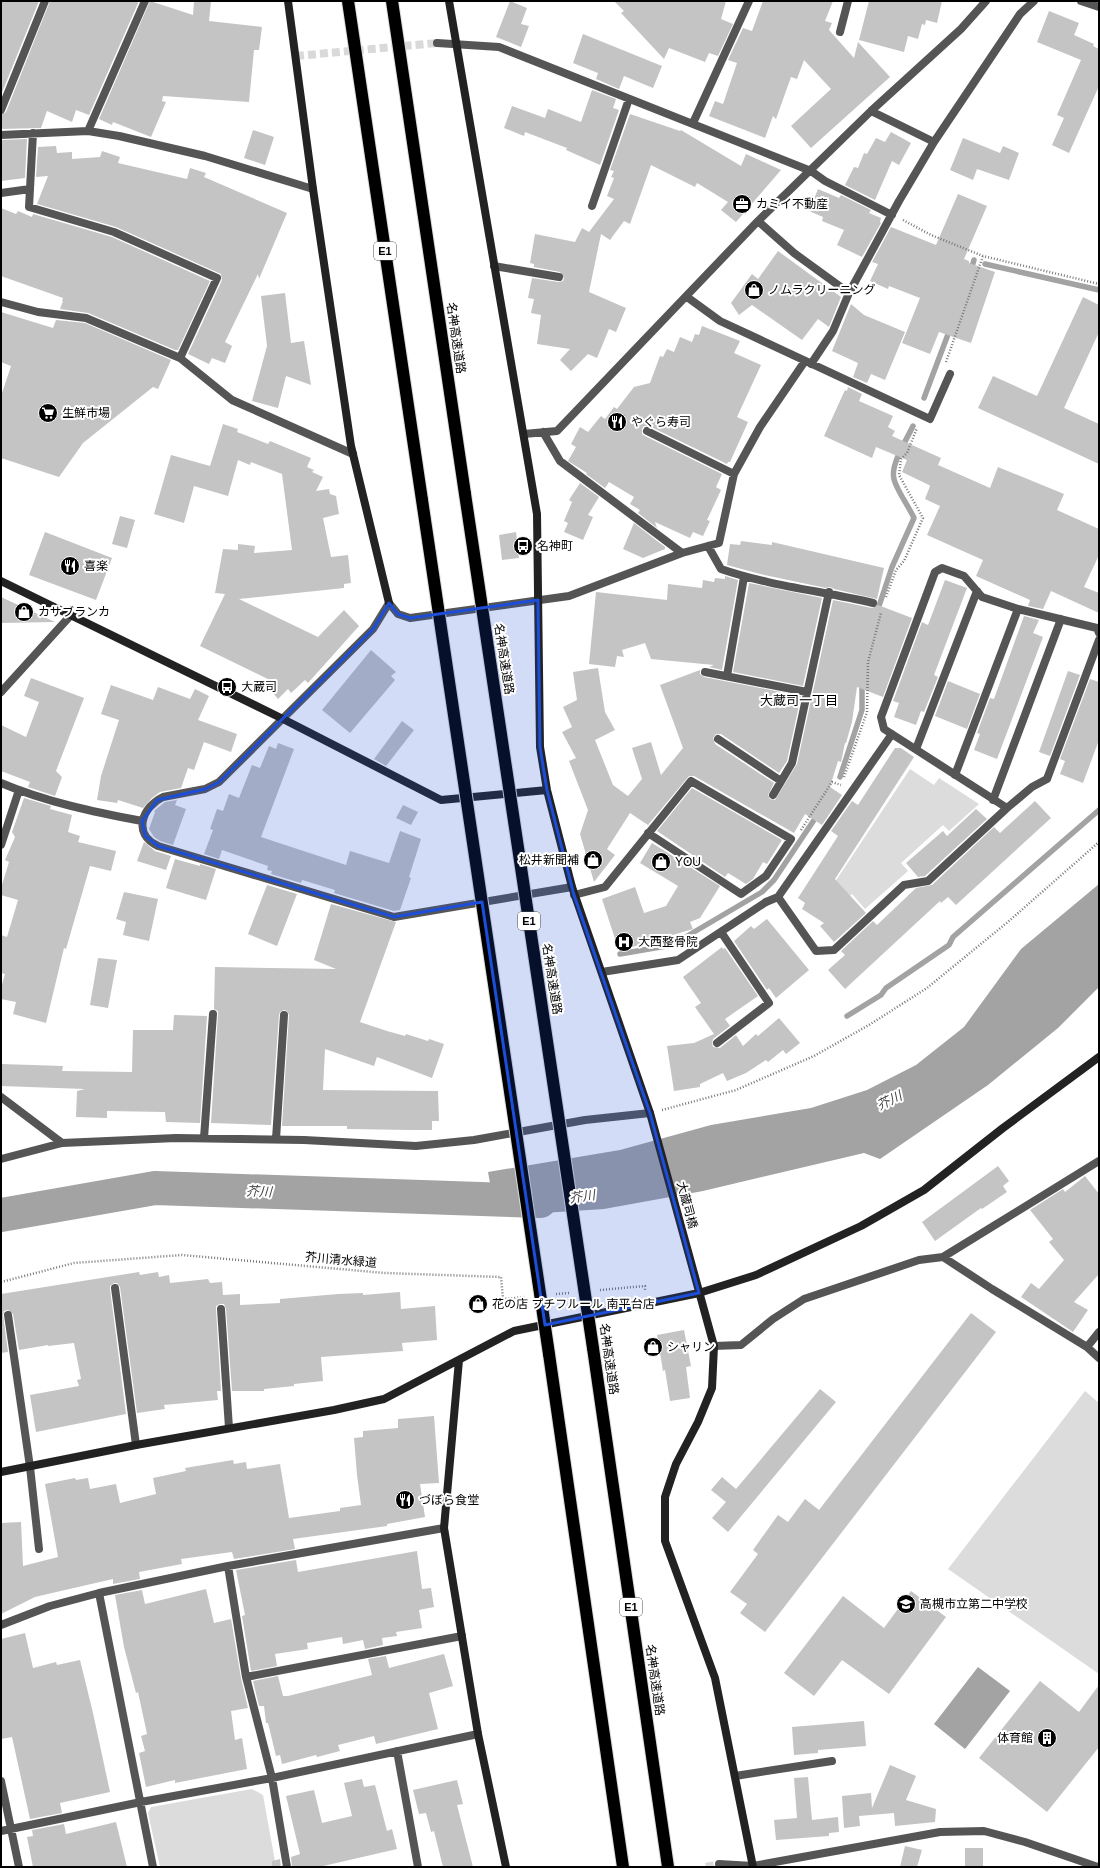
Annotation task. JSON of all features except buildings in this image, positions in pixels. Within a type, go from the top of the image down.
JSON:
[{"type":"highway","name":"E1","points":[[348,1],[549,1354],[623,1867]]},
{"type":"highway","name":"名神高速道路","points":[[392,1],[593,1348],[668,1867]]},
{"type":"street","points":[[1,110],[46,1]]},
{"type":"street","points":[[88,131],[145,1]]},
{"type":"street","points":[[288,1],[313,189],[352,454],[389,604],[398,614],[410,618],[569,596],[682,553],[718,543],[734,474],[760,427],[833,331],[849,293],[892,214],[934,142],[1020,14],[1034,1]]},
{"type":"street","name":"大蔵司橋","points":[[449,1],[537,514],[540,747],[547,790],[573,891],[650,1114],[714,1346],[712,1388],[698,1422],[676,1464],[665,1497],[665,1541],[715,1678],[753,1866]]},
{"type":"street","points":[[693,123],[749,1]]},
{"type":"street","points":[[840,32],[848,1]]},
{"type":"street","points":[[524,434],[557,431],[687,297],[758,221],[871,111],[961,29],[986,1]]},
{"type":"street","points":[[1082,1],[1099,7]]},
{"type":"street","points":[[437,43],[456,43],[499,47],[811,170],[825,182],[892,214]]},
{"type":"street","points":[[592,206],[629,99]]},
{"type":"street","points":[[871,111],[934,142]]},
{"type":"street","points":[[1,135],[88,131],[119,136],[205,156],[313,189]]},
{"type":"street","points":[[33,133],[29,207],[114,232],[217,278],[180,358]]},
{"type":"street","points":[[1,193],[30,189]]},
{"type":"street","points":[[758,221],[794,253],[849,293]]},
{"type":"street","points":[[494,266],[559,277]]},
{"type":"street","points":[[687,297],[720,321],[930,418],[950,374]]},
{"type":"street","points":[[1,302],[38,312],[86,318],[180,358],[232,400],[352,454]]},
{"type":"street","points":[[647,431],[734,474]]},
{"type":"street","points":[[543,432],[560,460],[682,553]]},
{"type":"street","points":[[708,546],[721,569],[744,577],[829,592],[873,603]]},
{"type":"street","points":[[1006,808],[884,729],[881,717],[935,572],[942,568],[964,576],[982,597],[1018,609],[1097,628],[1099,633]]},
{"type":"street","points":[[727,676],[744,577]]},
{"type":"street","points":[[1,581],[283,719],[441,800],[547,790]]},
{"type":"street","points":[[916,750],[976,591]]},
{"type":"street","points":[[774,795],[792,763],[829,592]]},
{"type":"street","points":[[389,604],[373,629],[215,786],[157,800],[148,809],[142,821],[143,832],[149,840],[158,846],[256,874],[394,917],[605,887],[648,833],[691,781],[791,839],[766,876],[741,894],[648,833]]},
{"type":"street","points":[[955,775],[1018,609]]},
{"type":"street","points":[[1,692],[71,615]]},
{"type":"street","points":[[993,800],[1061,619]]},
{"type":"street","points":[[778,897],[816,951],[834,950],[904,885],[928,881],[1006,808],[1032,787],[1047,779],[1099,640]]},
{"type":"street","points":[[705,672],[807,692]]},
{"type":"street","points":[[602,972],[678,960],[766,902],[778,897],[892,734]]},
{"type":"street","points":[[718,739],[781,782]]},
{"type":"street","points":[[1,783],[76,808],[142,821]]},
{"type":"street","points":[[1,844],[19,790]]},
{"type":"street","points":[[717,1043],[768,1003],[721,932]]},
{"type":"street","points":[[204,1138],[213,1014]]},
{"type":"street","points":[[276,1139],[284,1015]]},
{"type":"street","points":[[1,1472],[136,1445],[334,1410],[384,1399],[514,1331],[699,1293],[756,1274],[861,1226],[924,1190],[1099,1057]]},
{"type":"street","points":[[1,1097],[62,1144]]},
{"type":"street","points":[[1,1159],[62,1144],[176,1138],[276,1139],[416,1146],[474,1140],[585,1120],[650,1114]]},
{"type":"street","points":[[714,1346],[741,1345],[773,1319],[804,1299],[919,1260],[943,1257],[1099,1161]]},
{"type":"street","points":[[943,1257],[1087,1347],[1099,1358]]},
{"type":"street","points":[[115,1288],[136,1445]]},
{"type":"street","points":[[221,1309],[229,1428]]},
{"type":"street","points":[[8,1315],[30,1466],[39,1549]]},
{"type":"street","points":[[1087,1347],[1099,1332]]},
{"type":"street","points":[[459,1360],[444,1528],[478,1734],[506,1867]]},
{"type":"street","points":[[1,1625],[50,1606],[99,1593],[228,1566],[444,1528]]},
{"type":"street","points":[[228,1566],[246,1677],[272,1778],[287,1867]]},
{"type":"street","points":[[99,1593],[153,1867]]},
{"type":"street","points":[[246,1677],[462,1636]]},
{"type":"street","points":[[1,1832],[141,1802],[272,1778],[478,1734]]},
{"type":"street","points":[[397,1751],[418,1867]]},
{"type":"street","points":[[735,1776],[832,1761]]},
{"type":"street","points":[[1,1781],[19,1867]]},
{"type":"street","points":[[719,1864],[753,1866],[940,1832],[984,1831],[1026,1842],[1098,1867]]},
{"type":"path","points":[[892,214],[931,235],[983,256],[1099,284]]},
{"type":"path","points":[[950,374],[943,370],[983,256]]},
{"type":"path","points":[[884,603],[896,570],[904,561],[923,518],[900,480],[898,469],[901,459],[907,452],[924,415]]},
{"type":"path","points":[[791,839],[796,837],[832,782],[841,785],[867,712],[868,662],[882,611]]},
{"type":"path","points":[[650,1114],[736,1090],[814,1056],[869,1024],[927,988],[1009,921],[1099,842]]},
{"type":"path","name":"芥川清水緑道","points":[[1,1282],[74,1263],[182,1255],[385,1273],[501,1278],[503,1299],[526,1297]]},
{"type":"path","points":[[598,1290],[645,1286],[646,1304]]},
{"type":"path","points":[[550,1294],[574,1292]]},
{"type":"highlighted area","points":[[538,600],[540,747],[547,790],[574,895],[650,1113],[699,1293],[545,1325],[482,902],[394,917],[158,846],[145,836],[142,821],[157,800],[205,789],[219,782],[373,629],[389,603],[398,614],[410,618]]},
{"type":"shaded area","points":[[910,769],[934,785],[939,778],[979,804],[949,831],[943,825],[901,863],[908,871],[865,909],[852,894],[833,911],[823,900]]},
{"type":"shaded area","points":[[1085,1391],[1099,1403],[1099,1674],[948,1569]]},
{"type":"shaded area","points":[[252,1789],[263,1795],[276,1867],[160,1867],[148,1813],[151,1807]]},
{"type":"water","points":[[1099,884],[1099,987],[1058,1028],[988,1085],[880,1159],[864,1153],[703,1191],[604,1209],[496,1216],[488,1172],[620,1150],[711,1125],[811,1108],[867,1090],[916,1065],[964,1027],[1021,949]]},
{"type":"water","points":[[978,1667],[1010,1691],[965,1749],[934,1724]]},
{"type":"waterway","points":[[971,270],[974,260]]},
{"type":"waterway","points":[[985,264],[1099,290]]},
{"type":"waterway","points":[[924,398],[950,329]]},
{"type":"waterway","points":[[877,612],[892,567],[914,518],[897,488],[893,473],[903,445],[913,426]]},
{"type":"waterway","points":[[840,777],[862,710],[862,683]]},
{"type":"waterway","points":[[847,1016],[881,995],[886,988],[949,945],[953,937],[1099,810]]},
{"type":"waterway","points":[[620,954],[672,945],[762,892],[774,880],[818,814]]},
{"type":"waterway","name":"芥川","points":[[1,1215],[155,1188],[540,1201]]},
{"type":"tunnel","points":[[296,56],[437,43]]},
{"type":"tunnel","points":[[706,1867],[719,1864]]},
{"type":"place","name":"カミイ不動産","points":[[742,204]]},
{"type":"place","name":"ノムラクリーニング","points":[[754,290]]},
{"type":"place","name":"生鮮市場","points":[[48,413]]},
{"type":"place","name":"やぐら寿司","points":[[617,422]]},
{"type":"place","name":"名神町","points":[[523,546]]},
{"type":"place","name":"喜楽","points":[[70,566]]},
{"type":"place","name":"カサブランカ","points":[[24,612]]},
{"type":"place","name":"大蔵司","points":[[227,687]]},
{"type":"place","name":"松井新聞補","points":[[593,860]]},
{"type":"place","name":"YOU","points":[[661,862]]},
{"type":"place","name":"大西整骨院","points":[[624,942]]},
{"type":"place","name":"花の店 プチフルール 南平台店","points":[[478,1304]]},
{"type":"place","name":"シャリン","points":[[653,1347]]},
{"type":"place","name":"づぼら食堂","points":[[405,1500]]},
{"type":"place","name":"高槻市立第二中学校","points":[[906,1604]]},
{"type":"place","name":"体育館","points":[[1047,1738]]},
{"type":"district","name":"大蔵司一丁目","points":[[799,700]]}]
